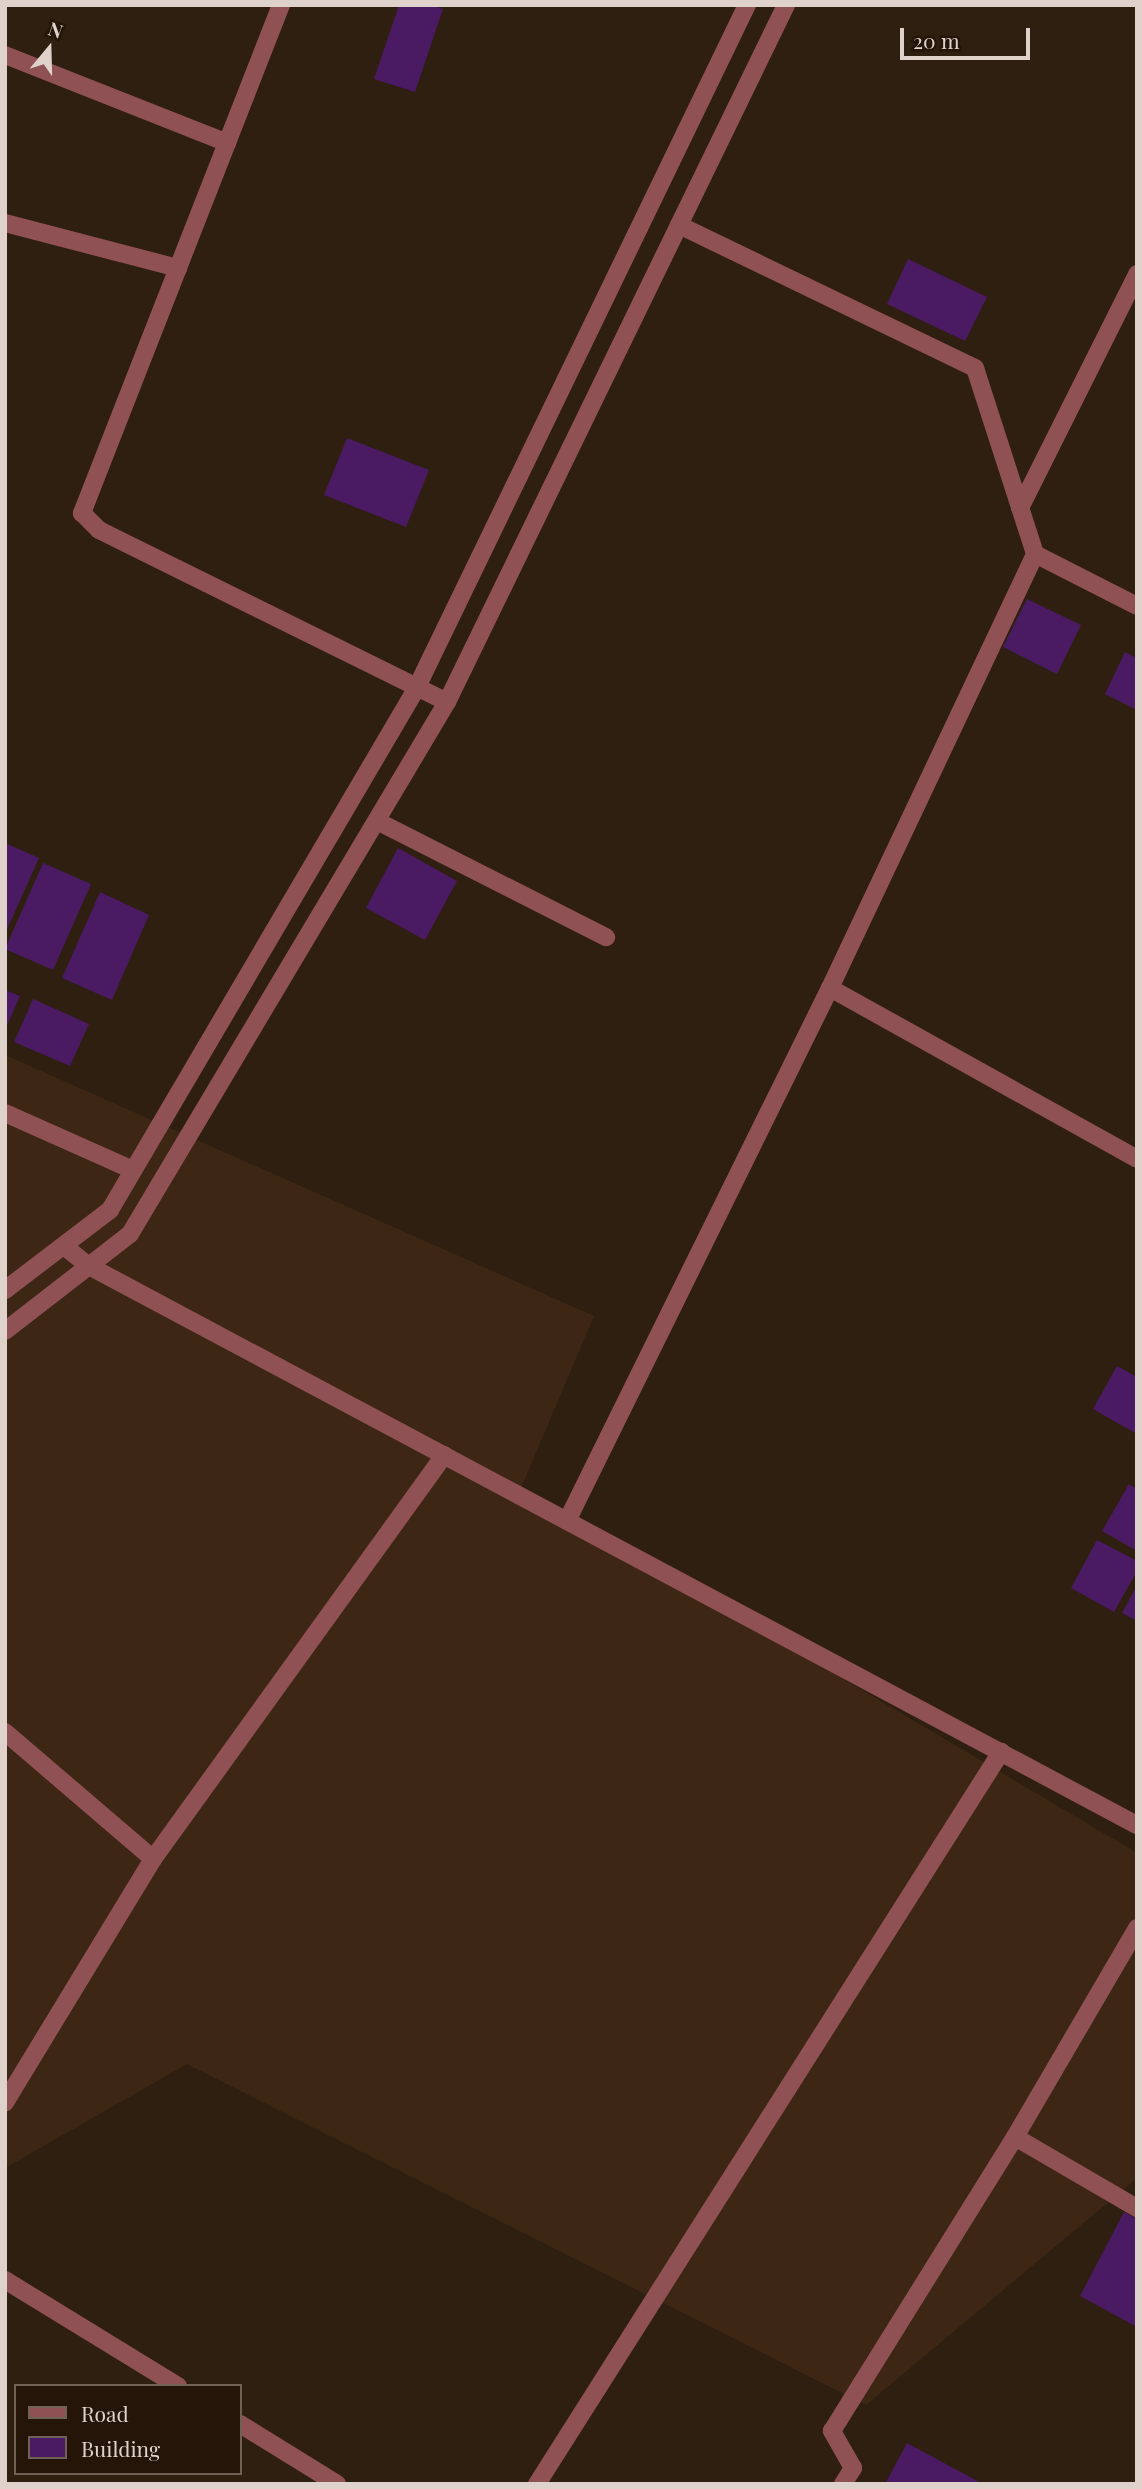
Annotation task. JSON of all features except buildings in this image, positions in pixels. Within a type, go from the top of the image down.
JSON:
[{"type":"street","points":[[281,5],[82,513],[99,530],[447,702]]},
{"type":"street","points":[[5,1290],[110,1210],[416,689],[747,5]]},
{"type":"street","points":[[5,1331],[130,1234],[377,821],[447,702],[786,5]]},
{"type":"street","points":[[5,55],[227,142]]},
{"type":"street","points":[[5,223],[178,268]]},
{"type":"street","points":[[567,1521],[830,988],[1035,554],[975,368],[679,225]]},
{"type":"street","points":[[1020,508],[1137,274]]},
{"type":"street","points":[[1035,554],[1137,606]]},
{"type":"street","points":[[377,821],[606,937]]},
{"type":"street","points":[[830,988],[1137,1159]]},
{"type":"street","points":[[5,1113],[133,1170]]},
{"type":"street","points":[[64,1246],[89,1266],[1137,1825]]},
{"type":"street","points":[[5,2102],[153,1859],[444,1455]]},
{"type":"street","points":[[5,1732],[153,1859]]},
{"type":"street","points":[[537,2484],[1001,1752]]},
{"type":"street","points":[[843,2484],[853,2468],[832,2431],[1015,2137],[1137,1928]]},
{"type":"street","points":[[1015,2137],[1137,2208]]},
{"type":"street","points":[[5,2280],[175,2384]]},
{"type":"street","points":[[242,2425],[338,2484]]},
{"type":"shaded area","points":[[5,1055],[594,1316],[521,1488],[1137,1853],[1137,2178],[866,2405],[187,2064],[5,2168]]}]
